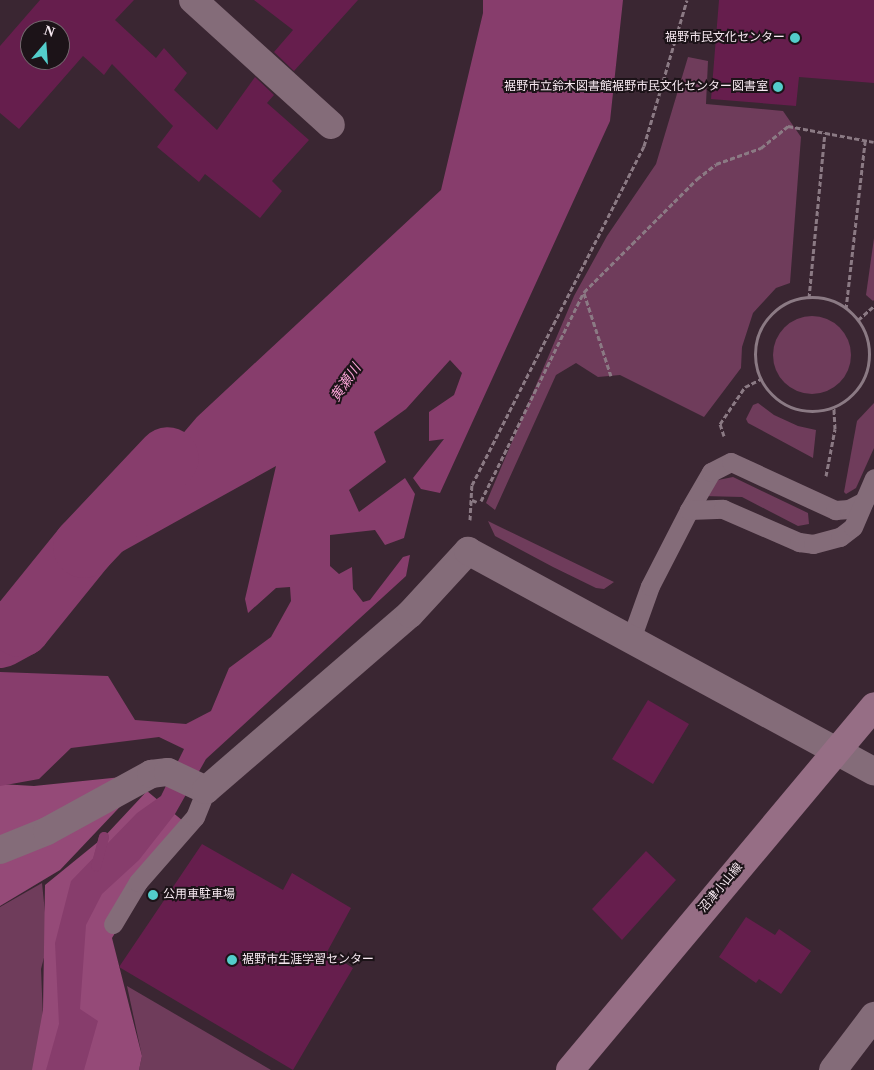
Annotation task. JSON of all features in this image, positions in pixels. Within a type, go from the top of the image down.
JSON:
[{"type":"main road","name":"沼津小山線","points":[[570,1070],[874,706]]},
{"type":"street","points":[[193,0],[330,125]]},
{"type":"street","points":[[0,850],[47,831],[151,774],[168,772],[201,787],[410,614],[468,551],[874,771]]},
{"type":"street","points":[[833,1070],[874,1016]]},
{"type":"lane","points":[[631,638],[650,586],[711,472],[731,462],[835,510],[849,508],[864,501]]},
{"type":"lane","points":[[689,510],[723,509],[799,542],[813,544],[840,537],[853,527],[874,478]]},
{"type":"lane","points":[[113,924],[138,882],[195,817],[201,787]]},
{"type":"path","points":[[468,551],[472,485],[644,146],[687,0]]},
{"type":"path","points":[[482,501],[584,292],[655,218],[716,164],[762,148],[788,126],[874,142]]},
{"type":"path","points":[[808,298],[825,133]]},
{"type":"path","points":[[846,308],[865,141]]},
{"type":"path","points":[[584,292],[611,376]]},
{"type":"path","points":[[808,298],[828,300],[846,308],[858,320],[869,347],[869,365],[856,390],[834,408],[815,412],[796,410],[779,402],[761,379],[755,352],[758,334],[768,318],[782,305],[808,298]]},
{"type":"path","points":[[858,320],[874,306]]},
{"type":"path","points":[[731,462],[720,424],[745,387],[761,379]]},
{"type":"path","points":[[821,503],[835,429],[834,408]]},
{"type":"path","points":[[472,500],[477,502]]},
{"type":"shaded area","points":[[688,57],[708,61],[706,104],[783,111],[801,137],[790,283],[776,288],[753,313],[742,347],[741,368],[704,417],[620,375],[598,377],[576,363],[556,375],[495,510],[486,503],[574,296],[607,236],[656,164]]},
{"type":"shaded area","points":[[874,238],[874,300],[873,301],[866,295]]},
{"type":"shaded area","points":[[804,316],[820,316],[834,322],[845,333],[851,347],[851,363],[845,377],[834,388],[820,394],[804,394],[790,388],[779,377],[773,363],[773,347],[779,333],[790,322]]},
{"type":"shaded area","points":[[758,403],[774,415],[798,426],[816,430],[813,458],[748,423],[746,419],[753,405]]},
{"type":"shaded area","points":[[874,403],[874,448],[856,488],[846,494],[844,492],[857,421]]},
{"type":"shaded area","points":[[733,477],[808,513],[809,524],[798,526],[742,497],[703,496],[718,480]]},
{"type":"shaded area","points":[[488,521],[614,582],[604,589],[596,588],[495,536]]},
{"type":"shaded area","points":[[151,774],[60,870],[0,906],[0,784],[34,786]]},
{"type":"shaded area","points":[[147,791],[183,821],[112,938],[142,1056],[139,1070],[32,1070],[43,1010],[45,885],[104,837]]},
{"type":"shaded area","points":[[42,883],[48,942],[41,969],[44,1043],[37,1070],[0,1070],[0,907]]},
{"type":"shaded area","points":[[127,986],[271,1070],[139,1070],[142,1056]]},
{"type":"water","points":[[483,0],[623,0],[610,121],[440,493],[421,489],[413,478],[444,439],[429,441],[429,412],[454,395],[462,373],[450,360],[406,409],[374,432],[386,462],[349,490],[359,512],[405,478],[415,494],[404,538],[385,545],[375,530],[330,535],[330,566],[339,574],[352,567],[353,589],[363,602],[370,600],[403,557],[410,555],[406,576],[206,759],[175,814],[139,860],[102,894],[86,925],[80,1009],[98,1021],[84,1070],[46,1070],[59,1024],[55,943],[71,881],[137,813],[161,796],[184,749],[159,737],[71,748],[39,779],[0,786],[0,672],[108,676],[135,720],[186,724],[211,711],[229,668],[271,637],[291,601],[290,587],[276,588],[248,613],[245,599],[276,466],[46,594],[197,417],[441,190],[483,13]]},
{"type":"building","points":[[40,0],[134,0],[115,20],[156,58],[164,48],[187,73],[174,90],[217,130],[255,77],[274,95],[267,103],[309,140],[272,181],[282,191],[260,218],[205,174],[199,182],[157,147],[173,126],[112,64],[104,75],[83,56],[19,129],[0,113],[0,46],[20,23],[20,70],[70,70],[70,20],[23,20]]},
{"type":"building","points":[[254,0],[358,0],[294,71],[274,52],[293,30]]},
{"type":"building","name":"裾野市民文化センター","points":[[719,0],[874,0],[874,83],[799,77],[796,106],[711,99]]},
{"type":"building","points":[[648,700],[689,724],[653,784],[612,759]]},
{"type":"building","name":"裾野市生涯学習センター","points":[[202,844],[283,890],[292,873],[351,908],[327,952],[353,968],[293,1070],[119,967]]},
{"type":"building","points":[[646,851],[676,880],[622,940],[592,909]]},
{"type":"building","points":[[746,917],[775,935],[779,929],[811,951],[781,994],[759,979],[756,983],[719,957]]},
{"type":"waterway","name":"黄瀬川","points":[[0,637],[20,626],[84,547],[168,458]]},
{"type":"waterway","points":[[96,866],[104,837],[96,867]]},
{"type":"place","name":"裾野市民文化センター","points":[[795,38]]},
{"type":"place","name":"裾野市立鈴木図書館裾野市民文化センター図書室","points":[[778,87]]},
{"type":"place","name":"公用車駐車場","points":[[153,895]]},
{"type":"place","name":"裾野市生涯学習センター","points":[[232,960]]}]
